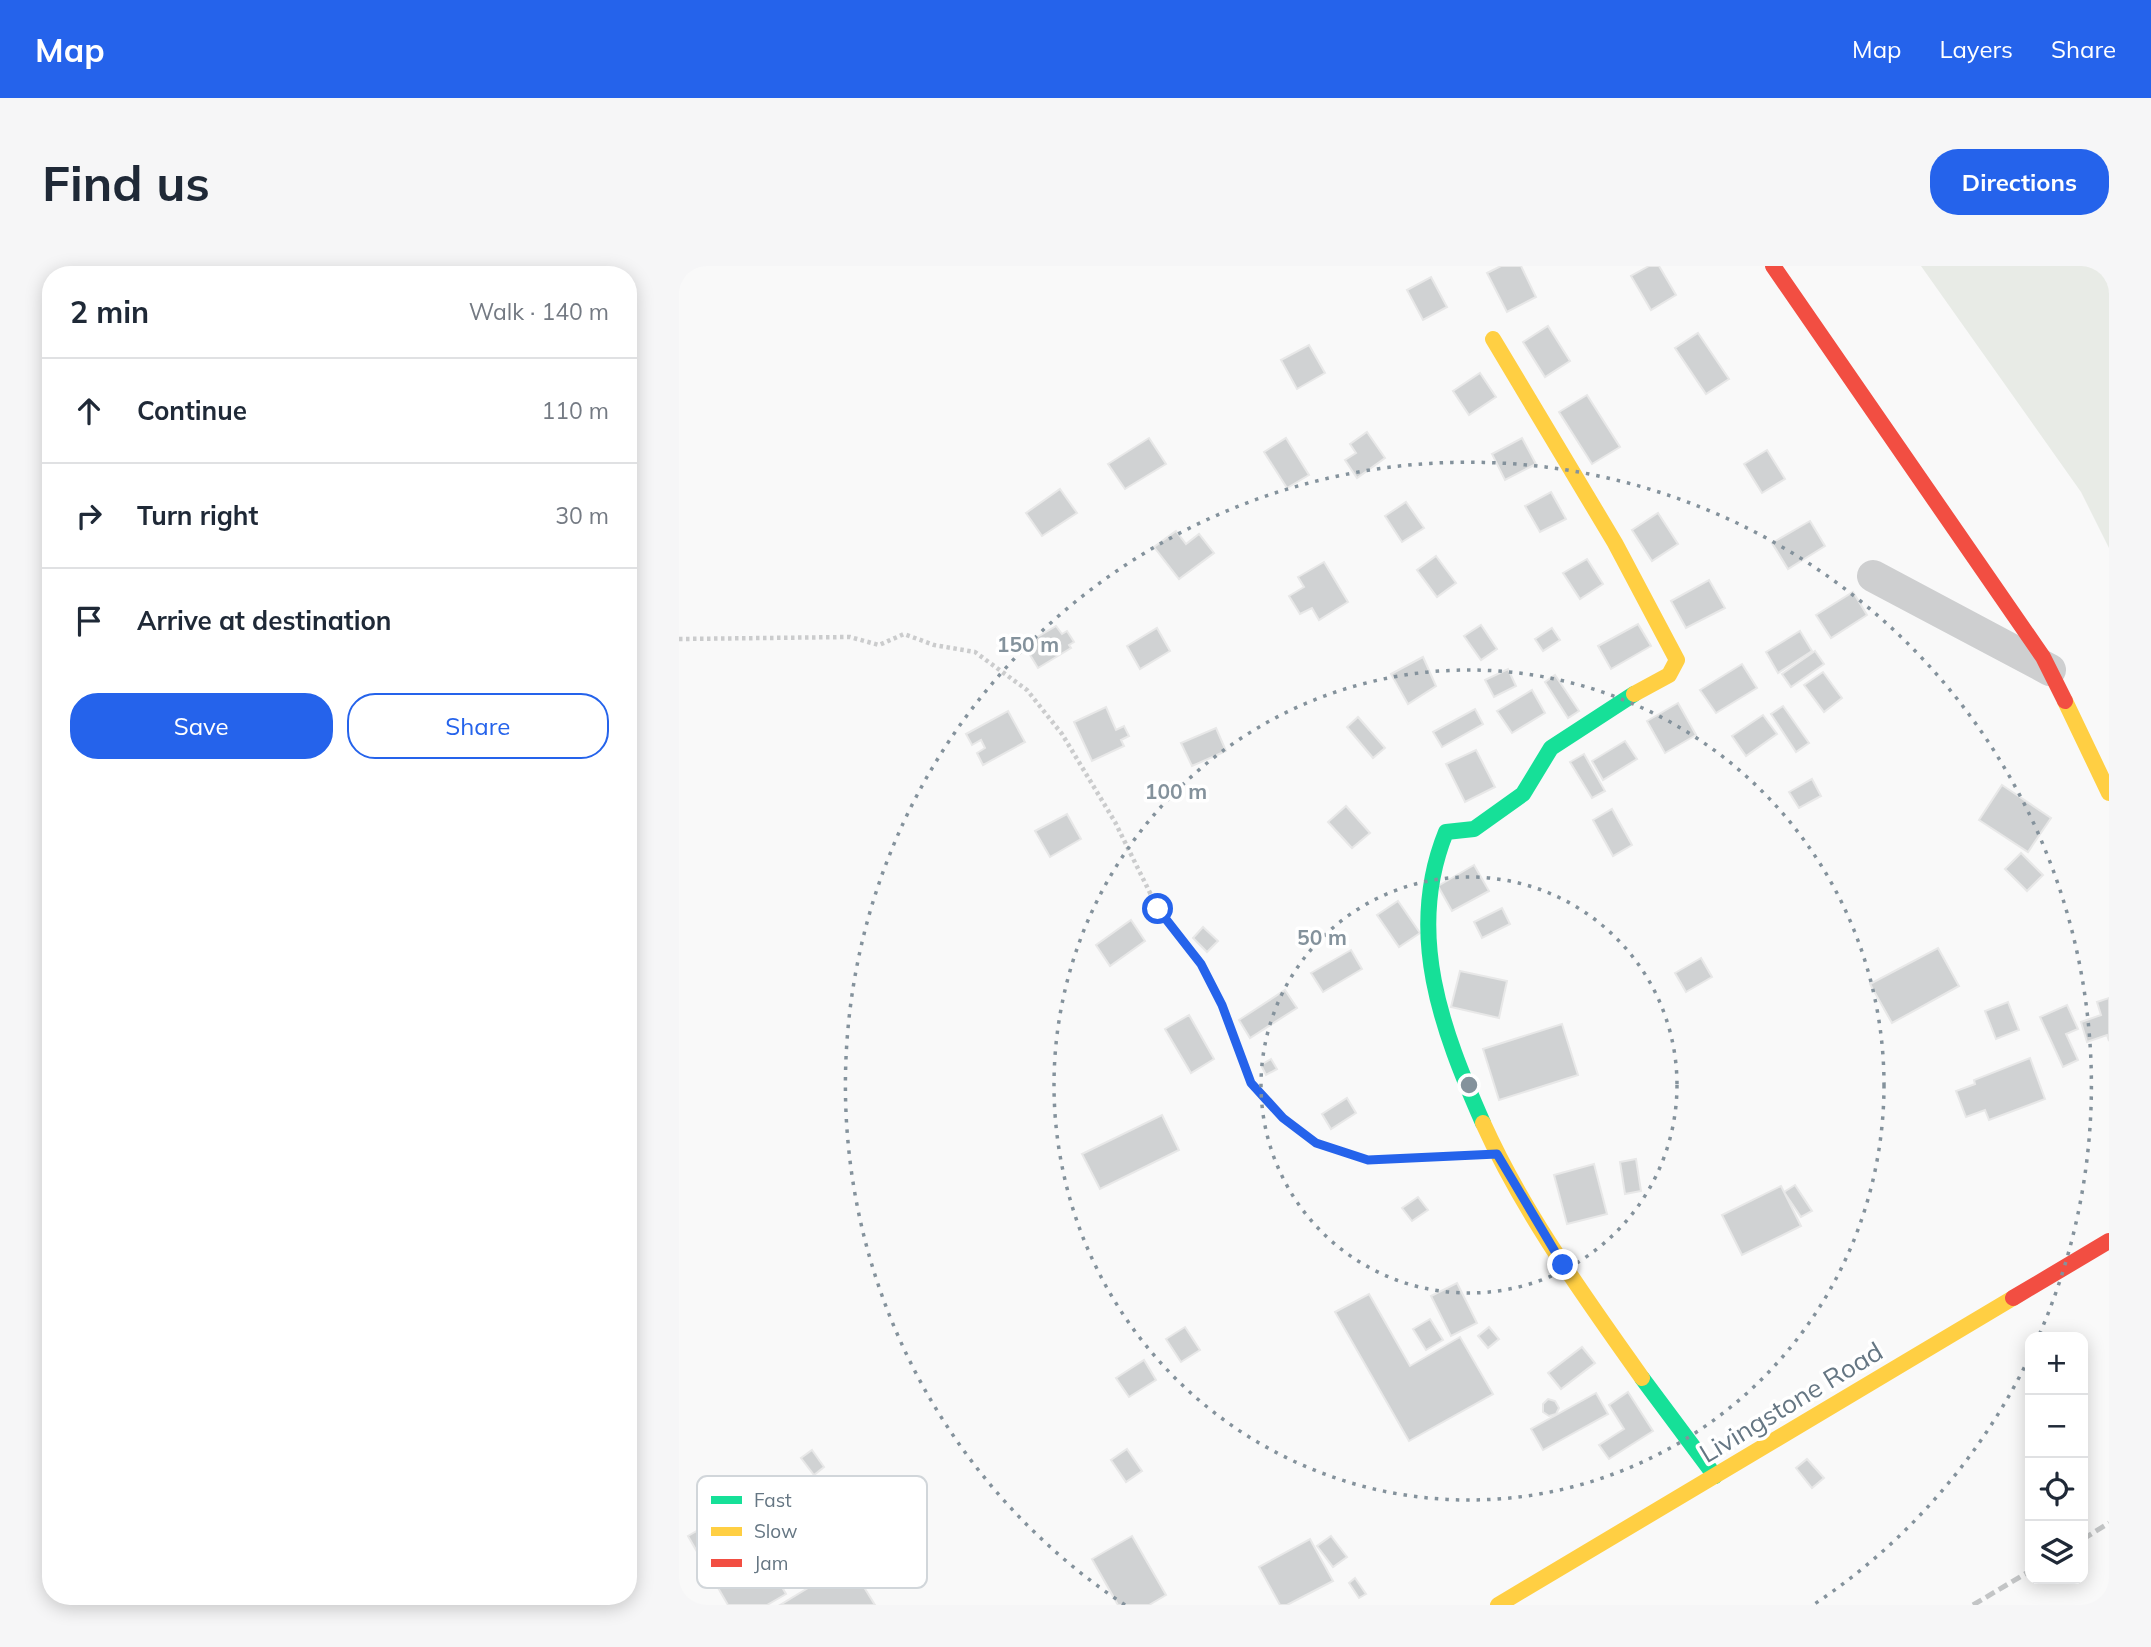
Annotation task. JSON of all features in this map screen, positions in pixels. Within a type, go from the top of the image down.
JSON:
[{"type":"main road","points":[[1773,266],[2043,657],[2109,793]]},
{"type":"main road","points":[[1493,339],[1615,543],[1677,660],[1669,675],[1608,708],[1551,748],[1523,794],[1474,829],[1446,832],[1433,864],[1430,928],[1432,984],[1452,1052],[1497,1154],[1563,1265],[1653,1395],[1715,1476]]},
{"type":"main road","name":"Livingstone Road","points":[[1498,1605],[2109,1241]]},
{"type":"street","points":[[1873,576],[2050,670]]},
{"type":"path","points":[[679,639],[850,637],[879,645],[904,634],[934,645],[975,652],[1027,690],[1062,734],[1115,822],[1158,909],[1201,964],[1222,1005],[1251,1083],[1283,1118],[1316,1143],[1368,1160],[1497,1154]]},
{"type":"shaded area","points":[[1921,266],[2109,266],[2109,548],[2081,492]]},
{"type":"building","points":[[1501,266],[1521,266],[1536,297],[1507,312],[1487,273]]},
{"type":"building","points":[[1649,266],[1659,266],[1676,295],[1651,310],[1631,276]]},
{"type":"building","points":[[1431,277],[1447,307],[1423,320],[1407,290]]},
{"type":"building","points":[[1548,326],[1570,361],[1545,377],[1523,342]]},
{"type":"building","points":[[1698,333],[1729,379],[1706,394],[1675,348]]},
{"type":"building","points":[[1309,345],[1325,373],[1297,389],[1281,360]]},
{"type":"building","points":[[1480,373],[1496,397],[1469,415],[1453,391]]},
{"type":"building","points":[[1587,395],[1620,447],[1592,464],[1559,412]]},
{"type":"building","points":[[1367,432],[1385,458],[1357,478],[1345,460],[1356,453],[1350,444]]},
{"type":"building","points":[[1149,438],[1166,464],[1125,489],[1108,464]]},
{"type":"building","points":[[1286,438],[1309,475],[1287,488],[1264,452]]},
{"type":"building","points":[[1522,438],[1536,464],[1505,480],[1492,454]]},
{"type":"building","points":[[1767,450],[1785,479],[1762,493],[1744,464]]},
{"type":"building","points":[[1060,489],[1077,513],[1042,536],[1026,513]]},
{"type":"building","points":[[1551,492],[1566,519],[1540,532],[1525,506]]},
{"type":"building","points":[[1406,502],[1424,528],[1402,542],[1385,516]]},
{"type":"building","points":[[1658,513],[1678,544],[1652,561],[1632,530]]},
{"type":"building","points":[[1810,521],[1825,546],[1788,569],[1772,543]]},
{"type":"building","points":[[1176,531],[1186,544],[1199,534],[1214,553],[1179,579],[1154,547]]},
{"type":"building","points":[[1436,556],[1456,583],[1437,597],[1417,570]]},
{"type":"building","points":[[1587,559],[1603,584],[1580,599],[1563,573]]},
{"type":"building","points":[[1324,562],[1348,602],[1319,620],[1312,608],[1300,614],[1289,596],[1304,587],[1298,577]]},
{"type":"building","points":[[1709,580],[1725,608],[1686,628],[1671,601]]},
{"type":"building","points":[[1853,592],[1867,615],[1831,638],[1816,615]]},
{"type":"building","points":[[1638,624],[1651,646],[1611,669],[1598,646]]},
{"type":"building","points":[[1481,625],[1497,649],[1481,660],[1464,636]]},
{"type":"building","points":[[1056,626],[1062,634],[1067,631],[1074,642],[1069,645],[1071,648],[1038,668],[1024,645]]},
{"type":"building","points":[[1157,628],[1170,651],[1140,669],[1127,646]]},
{"type":"building","points":[[1552,628],[1560,640],[1543,651],[1535,639]]},
{"type":"building","points":[[1800,631],[1812,651],[1778,673],[1766,652]]},
{"type":"building","points":[[1815,651],[1824,664],[1791,687],[1782,674]]},
{"type":"building","points":[[1423,657],[1436,686],[1408,704],[1391,674]]},
{"type":"building","points":[[1742,664],[1757,688],[1716,713],[1700,690]]},
{"type":"building","points":[[1508,669],[1516,686],[1494,697],[1485,680]]},
{"type":"building","points":[[1823,672],[1842,698],[1824,712],[1804,685]]},
{"type":"building","points":[[1555,675],[1579,711],[1568,718],[1545,682]]},
{"type":"building","points":[[1532,690],[1545,713],[1512,733],[1497,711]]},
{"type":"building","points":[[1678,703],[1696,735],[1665,753],[1647,721]]},
{"type":"building","points":[[1783,706],[1809,743],[1796,752],[1771,714]]},
{"type":"building","points":[[1106,707],[1116,730],[1124,726],[1129,736],[1121,740],[1124,746],[1092,761],[1074,722]]},
{"type":"building","points":[[1475,709],[1483,724],[1442,747],[1433,732]]},
{"type":"building","points":[[1008,711],[1025,742],[983,765],[977,753],[985,748],[981,740],[972,745],[966,734]]},
{"type":"building","points":[[1763,715],[1777,734],[1746,756],[1732,736]]},
{"type":"building","points":[[1358,717],[1385,748],[1373,758],[1347,727]]},
{"type":"building","points":[[1216,728],[1226,751],[1192,766],[1181,743]]},
{"type":"building","points":[[1625,741],[1637,759],[1603,780],[1592,761]]},
{"type":"building","points":[[1476,750],[1495,787],[1465,802],[1446,764]]},
{"type":"building","points":[[1584,754],[1605,791],[1592,798],[1570,762]]},
{"type":"building","points":[[1812,779],[1821,796],[1799,808],[1789,792]]},
{"type":"building","points":[[2002,785],[2051,818],[2028,852],[1979,820]]},
{"type":"building","points":[[1346,806],[1370,833],[1352,848],[1328,822]]},
{"type":"building","points":[[1612,809],[1632,845],[1613,856],[1593,820]]},
{"type":"building","points":[[1067,814],[1081,839],[1050,857],[1035,831]]},
{"type":"building","points":[[2021,853],[2043,875],[2027,891],[2005,869]]},
{"type":"building","points":[[1474,865],[1489,891],[1452,911],[1438,886]]},
{"type":"building","points":[[1398,901],[1420,933],[1399,947],[1377,915]]},
{"type":"building","points":[[1502,908],[1510,924],[1482,938],[1474,922]]},
{"type":"building","points":[[1131,920],[1145,941],[1110,966],[1096,945]]},
{"type":"building","points":[[1203,927],[1218,941],[1207,952],[1193,938]]},
{"type":"building","points":[[1938,948],[1959,986],[1892,1023],[1870,984]]},
{"type":"building","points":[[1351,950],[1362,969],[1323,992],[1311,973]]},
{"type":"building","points":[[1701,958],[1712,977],[1686,992],[1675,973]]},
{"type":"building","points":[[1460,971],[1507,981],[1499,1018],[1451,1007]]},
{"type":"building","points":[[1285,990],[1297,1008],[1250,1038],[1239,1020]]},
{"type":"building","points":[[2109,998],[2109,1041],[2107,1035],[2087,1042],[2081,1022],[2101,1015],[2097,1002]]},
{"type":"building","points":[[2008,1002],[2019,1030],[1996,1039],[1985,1011]]},
{"type":"building","points":[[2067,1005],[2078,1029],[2066,1034],[2078,1060],[2063,1067],[2040,1017]]},
{"type":"building","points":[[1189,1015],[1214,1059],[1191,1073],[1165,1029]]},
{"type":"building","points":[[1562,1024],[1578,1075],[1499,1100],[1483,1049]]},
{"type":"building","points":[[2030,1058],[2045,1099],[1989,1120],[1985,1110],[1966,1117],[1956,1091],[1975,1084],[1974,1080]]},
{"type":"building","points":[[1271,1059],[1277,1069],[1266,1075],[1261,1065]]},
{"type":"building","points":[[1347,1098],[1356,1113],[1331,1129],[1322,1114]]},
{"type":"building","points":[[1162,1115],[1179,1150],[1100,1189],[1082,1154]]},
{"type":"building","points":[[1636,1159],[1641,1191],[1625,1194],[1620,1162]]},
{"type":"building","points":[[1594,1164],[1607,1214],[1567,1224],[1554,1175]]},
{"type":"building","points":[[1795,1185],[1812,1211],[1801,1217],[1784,1192]]},
{"type":"building","points":[[1781,1186],[1801,1226],[1742,1255],[1722,1215]]},
{"type":"building","points":[[1418,1197],[1428,1210],[1412,1221],[1402,1208]]},
{"type":"building","points":[[1457,1283],[1477,1323],[1451,1336],[1431,1296]]},
{"type":"building","points":[[1369,1294],[1410,1366],[1460,1337],[1493,1394],[1409,1441],[1335,1312]]},
{"type":"building","points":[[1430,1319],[1443,1340],[1426,1350],[1413,1329]]},
{"type":"building","points":[[1185,1327],[1200,1350],[1181,1362],[1166,1339]]},
{"type":"building","points":[[1489,1327],[1499,1339],[1488,1348],[1478,1336]]},
{"type":"building","points":[[1582,1347],[1595,1363],[1561,1389],[1548,1373]]},
{"type":"building","points":[[1144,1360],[1156,1380],[1129,1397],[1116,1378]]},
{"type":"building","points":[[1628,1392],[1653,1431],[1609,1459],[1599,1445],[1624,1429],[1609,1405]]},
{"type":"building","points":[[1596,1393],[1608,1414],[1543,1450],[1531,1429]]},
{"type":"building","points":[[1548,1399],[1555,1401],[1559,1408],[1556,1414],[1549,1416],[1543,1412],[1543,1404]]},
{"type":"building","points":[[1127,1449],[1142,1471],[1126,1482],[1111,1460]]},
{"type":"building","points":[[812,1450],[824,1467],[814,1475],[801,1458]]},
{"type":"building","points":[[1807,1459],[1824,1478],[1812,1488],[1796,1468]]},
{"type":"building","points":[[697,1531],[697,1552],[688,1536]]},
{"type":"building","points":[[1132,1536],[1166,1595],[1149,1605],[1118,1605],[1092,1559]]},
{"type":"building","points":[[1331,1536],[1347,1557],[1333,1567],[1317,1546]]},
{"type":"building","points":[[1310,1539],[1333,1581],[1287,1605],[1280,1605],[1259,1567]]},
{"type":"building","points":[[1355,1578],[1366,1594],[1359,1598],[1349,1583]]},
{"type":"building","points":[[718,1588],[783,1588],[786,1594],[767,1605],[728,1605]]},
{"type":"building","points":[[808,1588],[864,1588],[875,1605],[780,1605]]},
{"type":"railway","points":[[2088,1536],[2109,1523]]},
{"type":"railway","points":[[1973,1605],[2025,1574]]},
{"type":"traffic: fast","points":[[1483,1123],[1442,1017],[1429,944],[1429,907],[1434,870],[1446,832],[1474,829],[1523,794],[1551,748],[1634,694]]},
{"type":"traffic: fast","points":[[1642,1378],[1715,1476]]},
{"type":"traffic: slow","points":[[1493,339],[1615,543],[1677,660],[1669,675],[1634,694]]},
{"type":"traffic: slow","points":[[2065,701],[2109,793]]},
{"type":"traffic: slow","points":[[1483,1123],[1536,1222],[1642,1378]]},
{"type":"traffic: slow","points":[[1498,1605],[2013,1298]]},
{"type":"traffic: jam","points":[[1773,266],[2043,657],[2065,701]]},
{"type":"traffic: jam","points":[[2013,1298],[2109,1241]]},
{"type":"route","points":[[1158,909],[1201,964],[1222,1005],[1251,1083],[1283,1118],[1316,1143],[1368,1160],[1497,1154],[1563,1265]]}]
